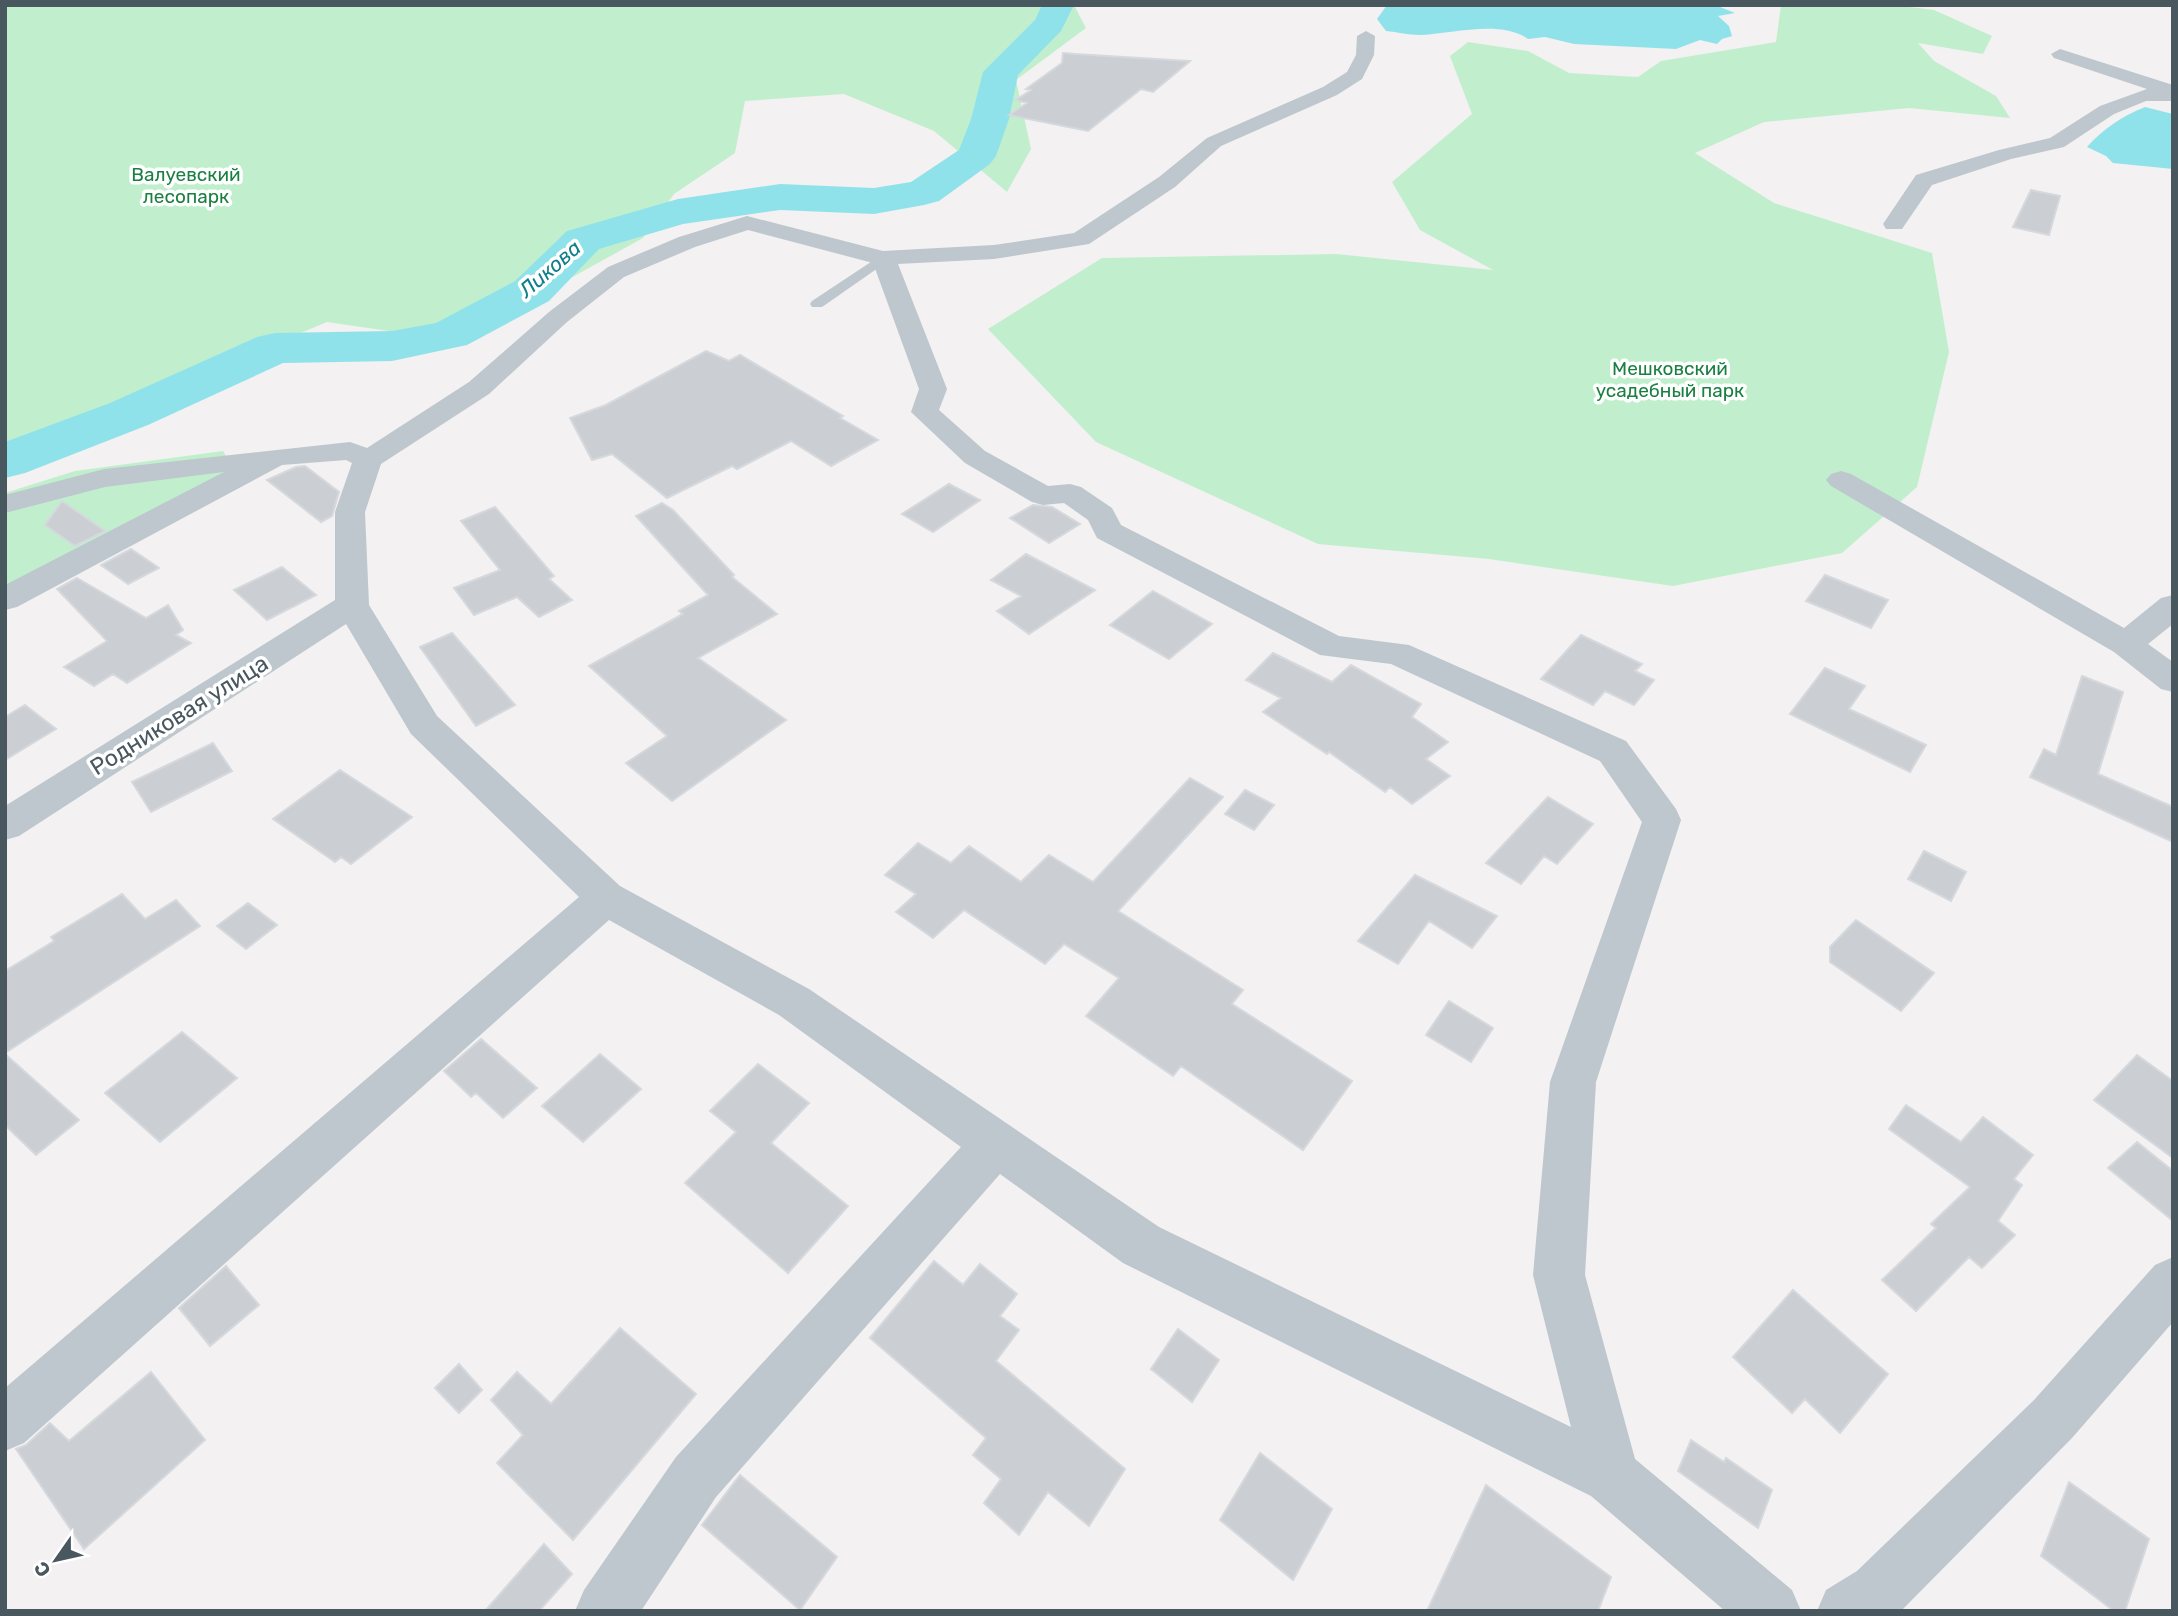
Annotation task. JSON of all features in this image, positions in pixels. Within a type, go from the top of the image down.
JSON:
[{"type":"street","points":[[1366,36],[1365,55],[1355,75],[1330,91],[1214,142],[1167,182],[1081,239],[993,252],[883,258],[747,223],[687,242],[616,272],[558,317],[479,388],[368,460],[350,512],[352,604],[424,725],[606,898],[794,1002],[1141,1245],[1611,1476],[1770,1611]]},
{"type":"street","points":[[2060,54],[2173,93]]},
{"type":"street","points":[[2147,83],[2173,74]]},
{"type":"street","points":[[1894,224],[1924,180],[2006,154],[2057,143],[2106,110],[2143,95],[2173,93]]},
{"type":"street","points":[[883,258],[912,328],[933,389],[925,412],[975,457],[1043,496],[1070,493],[1101,515],[1108,531],[1332,647],[1398,653],[1613,751],[1662,820],[1573,1082],[1559,1275],[1611,1476]]},
{"type":"street","points":[[5,505],[104,478],[276,457],[350,451],[368,460]]},
{"type":"street","points":[[5,598],[276,457]]},
{"type":"street","points":[[1841,480],[2126,643],[2173,680]]},
{"type":"street","name":"Родниковая улица","points":[[5,825],[352,604]]},
{"type":"street","points":[[2126,643],[2173,607]]},
{"type":"street","points":[[5,1424],[606,898]]},
{"type":"street","points":[[604,1611],[696,1476],[996,1143]]},
{"type":"street","points":[[1877,1604],[2053,1419],[2173,1283]]},
{"type":"lane","points":[[817,304],[883,258]]},
{"type":"green space","name":"Валуевский лесопарк","points":[[5,5],[1074,5],[1086,28],[1016,80],[1031,149],[1007,192],[934,131],[844,94],[745,101],[735,153],[674,194],[643,238],[457,341],[327,322],[63,437],[5,456]]},
{"type":"green space","name":"Мешковский усадебный парк","points":[[1781,5],[1893,5],[1934,10],[1992,36],[1983,54],[1918,43],[1934,61],[1996,96],[2010,118],[1909,108],[1764,122],[1695,153],[1774,203],[1932,253],[1949,352],[1917,487],[1842,553],[1673,586],[1489,559],[1318,544],[1096,442],[988,329],[1102,258],[1336,254],[1493,270],[1420,230],[1392,182],[1472,114],[1450,56],[1468,42],[1528,51],[1569,73],[1638,77],[1661,61],[1776,42]]},
{"type":"green space","points":[[223,451],[238,476],[5,597],[5,493],[75,471]]},
{"type":"water","points":[[1387,5],[1727,5],[1720,7],[1735,13],[1718,16],[1729,26],[1732,36],[1717,44],[1700,40],[1676,49],[1574,44],[1545,37],[1528,39],[1517,33],[1490,29],[1419,35],[1386,31],[1377,19]]},
{"type":"water","points":[[2145,107],[2173,114],[2173,169],[2113,163],[2106,156],[2087,147],[2113,124]]},
{"type":"building","points":[[1063,53],[1190,61],[1153,92],[1141,89],[1088,131],[1009,115],[1027,103],[1016,100],[1031,90],[1026,89],[1062,63]]},
{"type":"building","points":[[2031,190],[2060,196],[2049,235],[2013,227]]},
{"type":"building","points":[[706,351],[729,361],[740,355],[878,440],[831,466],[791,441],[737,469],[732,466],[667,498],[612,454],[592,460],[570,418],[606,405]]},
{"type":"building","points":[[305,466],[339,492],[332,516],[321,522],[267,480],[296,467]]},
{"type":"building","points":[[949,484],[980,500],[933,532],[902,514]]},
{"type":"building","points":[[62,501],[105,531],[75,546],[45,525]]},
{"type":"building","points":[[662,503],[673,510],[734,575],[732,577],[777,614],[698,658],[786,720],[672,801],[626,763],[667,736],[589,666],[683,614],[679,611],[708,595],[636,516]]},
{"type":"building","points":[[1033,505],[1052,507],[1080,524],[1049,543],[1010,518]]},
{"type":"building","points":[[495,507],[554,576],[549,579],[572,600],[539,617],[517,597],[474,615],[454,588],[500,570],[461,521]]},
{"type":"building","points":[[131,549],[159,568],[128,584],[101,565]]},
{"type":"building","points":[[1026,554],[1095,590],[1029,634],[997,611],[1021,596],[991,580]]},
{"type":"building","points":[[282,567],[316,595],[267,620],[234,590]]},
{"type":"building","points":[[1825,575],[1888,600],[1871,628],[1806,601]]},
{"type":"building","points":[[77,578],[146,618],[168,605],[183,630],[176,635],[191,643],[127,683],[113,674],[94,686],[64,667],[107,641],[57,589]]},
{"type":"building","points":[[1153,591],[1212,624],[1169,659],[1110,625]]},
{"type":"building","points":[[452,633],[515,705],[476,726],[420,647]]},
{"type":"building","points":[[1581,635],[1642,664],[1635,671],[1654,680],[1634,705],[1605,691],[1593,705],[1541,679]]},
{"type":"building","points":[[1273,653],[1332,682],[1351,665],[1421,704],[1412,717],[1448,742],[1426,759],[1450,776],[1412,804],[1390,787],[1385,792],[1329,752],[1327,754],[1263,712],[1281,698],[1246,680]]},
{"type":"building","points":[[1825,668],[1865,686],[1849,709],[1926,745],[1910,772],[1790,714]]},
{"type":"building","points":[[2082,676],[2123,692],[2098,774],[2173,807],[2173,842],[2030,777],[2044,749],[2056,755]]},
{"type":"building","points":[[25,705],[56,729],[5,760],[5,717]]},
{"type":"building","points":[[213,743],[232,771],[151,812],[132,782]]},
{"type":"building","points":[[340,770],[412,817],[351,864],[341,857],[335,862],[273,819]]},
{"type":"building","points":[[1190,778],[1223,797],[1118,911],[1243,990],[1232,1004],[1352,1081],[1303,1150],[1181,1066],[1173,1076],[1086,1016],[1119,978],[1064,944],[1045,964],[964,910],[933,938],[896,912],[916,894],[885,875],[918,843],[951,863],[969,846],[1021,882],[1049,855],[1093,882]]},
{"type":"building","points":[[1245,790],[1274,805],[1254,830],[1225,814]]},
{"type":"building","points":[[1548,797],[1593,824],[1557,864],[1544,856],[1521,884],[1486,863]]},
{"type":"building","points":[[1924,851],[1966,872],[1951,901],[1908,879]]},
{"type":"building","points":[[1415,875],[1497,916],[1472,948],[1429,921],[1398,964],[1358,941]]},
{"type":"building","points":[[122,894],[145,919],[176,900],[200,926],[5,1053],[5,971],[54,941],[51,937]]},
{"type":"building","points":[[248,903],[277,925],[246,949],[217,926]]},
{"type":"building","points":[[1856,920],[1934,973],[1901,1011],[1830,962],[1830,947]]},
{"type":"building","points":[[1449,1001],[1493,1028],[1471,1062],[1426,1035]]},
{"type":"building","points":[[182,1032],[237,1078],[160,1142],[105,1093]]},
{"type":"building","points":[[481,1039],[537,1088],[503,1118],[476,1093],[471,1097],[444,1071]]},
{"type":"building","points":[[5,1054],[79,1120],[36,1155],[5,1125]]},
{"type":"building","points":[[600,1054],[641,1089],[583,1142],[542,1106]]},
{"type":"building","points":[[2137,1055],[2173,1081],[2173,1158],[2094,1100]]},
{"type":"building","points":[[758,1064],[809,1103],[771,1143],[848,1206],[788,1273],[685,1183],[736,1132],[710,1111]]},
{"type":"building","points":[[1906,1105],[1961,1142],[1983,1117],[2033,1155],[2014,1179],[2022,1185],[1998,1221],[2015,1235],[1982,1268],[1969,1257],[1916,1311],[1882,1280],[1936,1228],[1931,1224],[1970,1187],[1889,1129]]},
{"type":"building","points":[[2137,1142],[2173,1171],[2173,1221],[2108,1168]]},
{"type":"building","points":[[934,1261],[963,1285],[980,1264],[1017,1294],[1000,1316],[1019,1330],[996,1361],[1125,1469],[1089,1526],[1048,1492],[1019,1535],[984,1503],[1001,1479],[973,1455],[986,1438],[870,1338]]},
{"type":"building","points":[[226,1266],[259,1305],[210,1346],[179,1308]]},
{"type":"building","points":[[1793,1290],[1888,1374],[1840,1433],[1805,1399],[1792,1413],[1733,1357]]},
{"type":"building","points":[[620,1328],[696,1394],[573,1540],[497,1463],[523,1435],[491,1400],[517,1372],[551,1404]]},
{"type":"building","points":[[1178,1329],[1219,1360],[1192,1402],[1151,1369]]},
{"type":"building","points":[[459,1364],[482,1390],[459,1413],[435,1388]]},
{"type":"building","points":[[151,1372],[205,1440],[84,1549],[16,1449],[26,1445],[50,1423],[69,1441]]},
{"type":"building","points":[[1691,1440],[1724,1462],[1726,1458],[1772,1490],[1758,1528],[1678,1471]]},
{"type":"building","points":[[1260,1453],[1332,1509],[1293,1580],[1220,1520]]},
{"type":"building","points":[[740,1475],[837,1557],[800,1610],[702,1525]]},
{"type":"building","points":[[2069,1482],[2149,1539],[2125,1611],[2114,1611],[2041,1556]]},
{"type":"building","points":[[1486,1485],[1611,1577],[1598,1611],[1427,1611]]},
{"type":"building","points":[[544,1544],[572,1574],[539,1611],[485,1611]]},
{"type":"waterway","name":"Ликова","points":[[5,461],[129,414],[275,348],[392,346],[450,335],[532,291],[583,240],[678,212],[780,197],[874,201],[924,192],[976,156],[990,119],[1001,72],[1049,24],[1058,5]]}]
